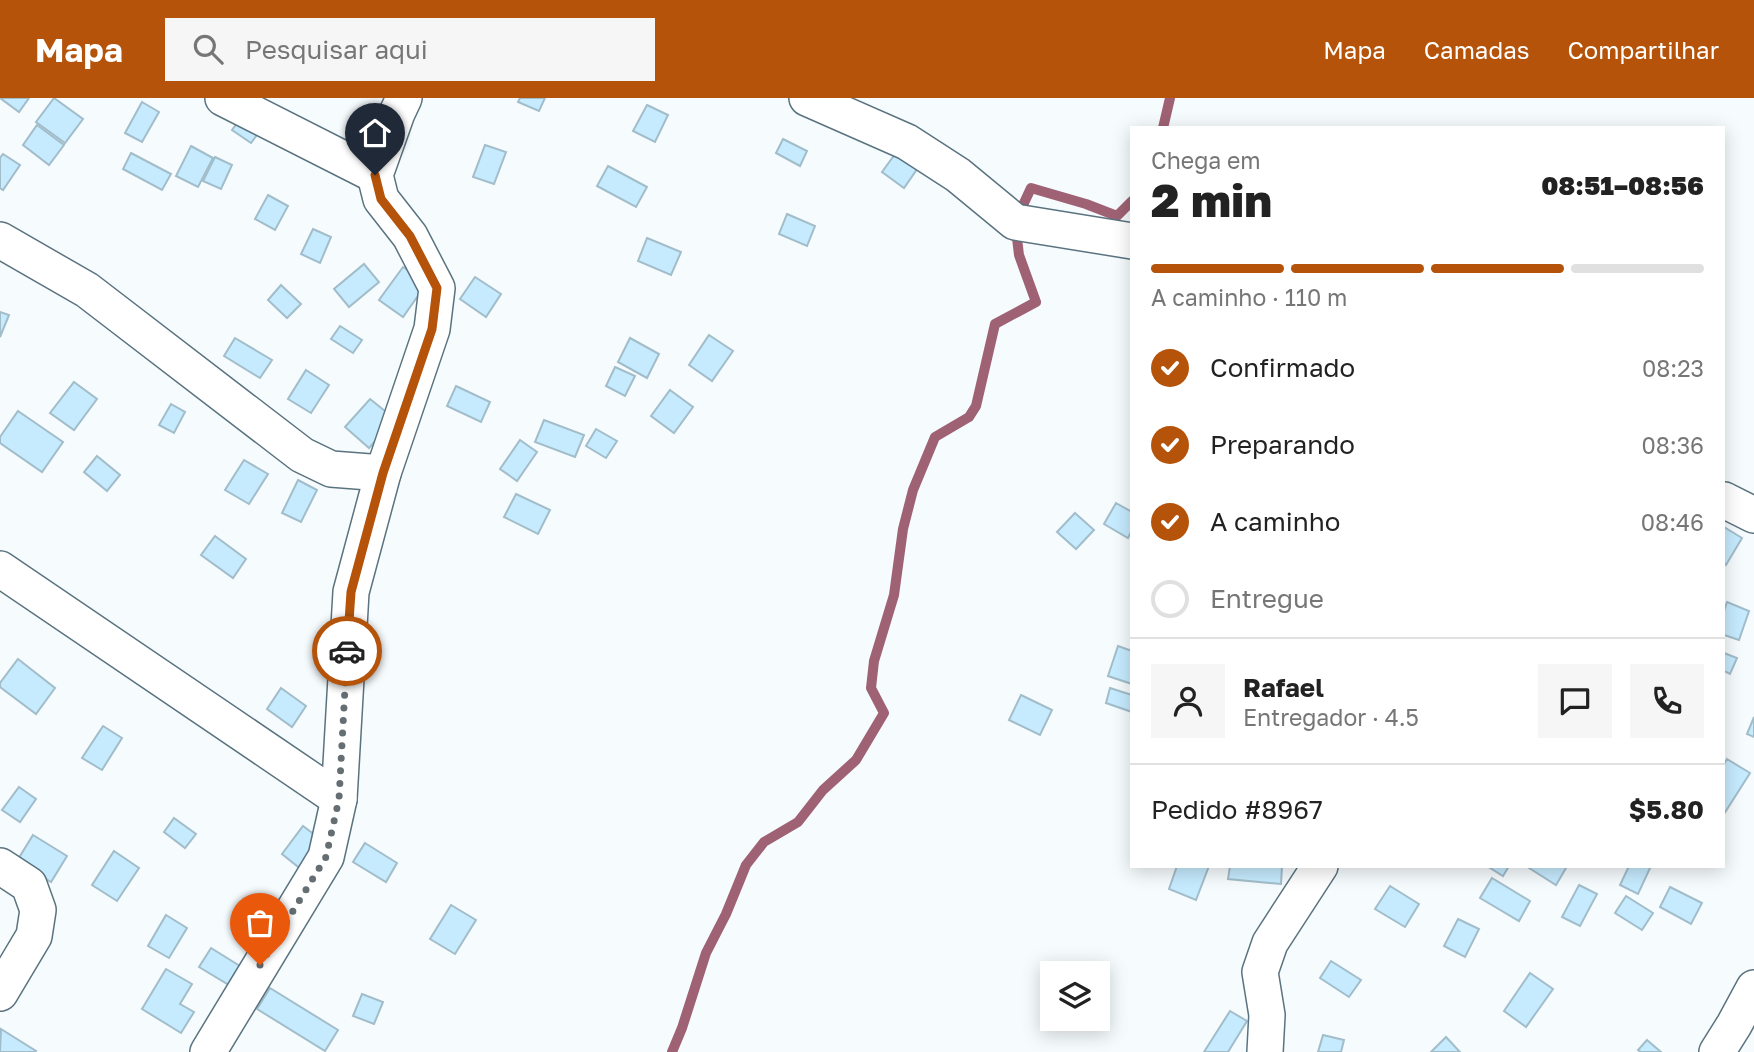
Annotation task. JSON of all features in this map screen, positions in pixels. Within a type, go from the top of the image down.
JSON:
[{"type":"street","points":[[223,98],[375,175]]},
{"type":"street","points":[[208,1052],[326,857],[339,799],[351,592],[383,473],[432,329],[437,288],[410,236],[381,199],[375,175],[404,98]]},
{"type":"street","points":[[807,98],[907,142],[958,175],[1015,222],[1130,242]]},
{"type":"street","points":[[0,240],[87,290],[302,455],[331,470],[383,473]]},
{"type":"street","points":[[1725,500],[1754,515]]},
{"type":"street","points":[[0,569],[339,799]]},
{"type":"street","points":[[0,866],[30,885],[38,910],[34,936],[0,993]]},
{"type":"street","points":[[1265,1052],[1267,1015],[1260,972],[1270,943],[1319,868]]},
{"type":"street","points":[[1717,1052],[1754,988]]},
{"type":"building","points":[[0,98],[29,98],[19,112]]},
{"type":"building","points":[[54,98],[83,119],[65,143],[36,122]]},
{"type":"building","points":[[520,98],[545,98],[539,111],[518,102]]},
{"type":"building","points":[[142,102],[159,112],[142,142],[125,133]]},
{"type":"building","points":[[647,105],[668,115],[655,142],[633,131]]},
{"type":"building","points":[[246,111],[265,124],[251,143],[232,130]]},
{"type":"building","points":[[37,125],[64,145],[49,165],[23,145]]},
{"type":"building","points":[[783,139],[807,151],[800,166],[776,153]]},
{"type":"building","points":[[485,145],[506,152],[494,184],[473,177]]},
{"type":"building","points":[[191,146],[213,158],[198,187],[176,176]]},
{"type":"building","points":[[901,146],[922,162],[904,188],[882,172]]},
{"type":"building","points":[[131,153],[171,174],[162,190],[123,169]]},
{"type":"building","points":[[3,154],[20,165],[3,190],[0,188],[0,158]]},
{"type":"building","points":[[215,157],[232,165],[221,189],[203,181]]},
{"type":"building","points":[[608,166],[647,187],[636,207],[597,186]]},
{"type":"building","points":[[268,195],[288,206],[275,230],[255,219]]},
{"type":"building","points":[[787,214],[815,226],[807,246],[779,234]]},
{"type":"building","points":[[313,229],[331,237],[320,263],[301,254]]},
{"type":"building","points":[[647,238],[681,252],[671,275],[638,261]]},
{"type":"building","points":[[364,264],[379,282],[349,307],[334,289]]},
{"type":"building","points":[[403,267],[427,283],[403,317],[379,300]]},
{"type":"building","points":[[475,277],[501,294],[486,317],[460,299]]},
{"type":"building","points":[[281,285],[301,304],[287,318],[268,300]]},
{"type":"building","points":[[0,312],[9,315],[0,337]]},
{"type":"building","points":[[340,326],[362,340],[353,353],[331,339]]},
{"type":"building","points":[[709,335],[733,351],[712,381],[689,365]]},
{"type":"building","points":[[235,338],[272,360],[260,378],[224,356]]},
{"type":"building","points":[[630,338],[659,354],[647,378],[618,362]]},
{"type":"building","points":[[615,367],[635,376],[625,396],[606,386]]},
{"type":"building","points":[[306,370],[329,385],[311,413],[288,399]]},
{"type":"building","points":[[74,382],[97,399],[74,430],[50,413]]},
{"type":"building","points":[[456,386],[490,402],[481,422],[447,406]]},
{"type":"building","points":[[670,390],[693,407],[674,433],[651,416]]},
{"type":"building","points":[[370,399],[395,419],[369,448],[345,427]]},
{"type":"building","points":[[171,404],[185,412],[174,433],[159,425]]},
{"type":"building","points":[[18,411],[63,442],[42,472],[0,443],[0,437]]},
{"type":"building","points":[[544,420],[584,435],[575,457],[535,442]]},
{"type":"building","points":[[596,429],[617,441],[606,458],[586,446]]},
{"type":"building","points":[[520,440],[537,452],[517,481],[500,469]]},
{"type":"building","points":[[97,456],[120,475],[107,491],[84,472]]},
{"type":"building","points":[[244,460],[268,474],[249,504],[225,490]]},
{"type":"building","points":[[298,480],[317,490],[301,522],[282,513]]},
{"type":"building","points":[[516,494],[550,510],[538,534],[504,517]]},
{"type":"building","points":[[1116,503],[1130,511],[1128,538],[1104,524]]},
{"type":"building","points":[[1075,513],[1094,530],[1076,549],[1057,532]]},
{"type":"building","points":[[1725,528],[1742,538],[1725,564]]},
{"type":"building","points":[[215,536],[246,559],[233,578],[201,555]]},
{"type":"building","points":[[1727,602],[1749,611],[1739,640],[1725,635]]},
{"type":"building","points":[[1118,646],[1130,650],[1130,683],[1108,676]]},
{"type":"building","points":[[1725,653],[1737,658],[1730,674],[1725,672]]},
{"type":"building","points":[[18,659],[55,688],[36,714],[0,687],[0,683]]},
{"type":"building","points":[[281,688],[306,706],[292,727],[267,709]]},
{"type":"building","points":[[1110,688],[1130,694],[1130,711],[1106,703]]},
{"type":"building","points":[[1021,695],[1052,710],[1040,735],[1009,720]]},
{"type":"building","points":[[1754,717],[1754,737],[1747,734]]},
{"type":"building","points":[[103,726],[122,738],[102,770],[82,758]]},
{"type":"building","points":[[1727,759],[1750,773],[1725,812]]},
{"type":"building","points":[[19,787],[36,799],[20,822],[2,810]]},
{"type":"building","points":[[174,818],[196,834],[185,848],[164,832]]},
{"type":"building","points":[[303,826],[323,841],[302,870],[282,854]]},
{"type":"building","points":[[33,835],[67,856],[51,882],[17,861]]},
{"type":"building","points":[[365,843],[397,863],[386,882],[353,862]]},
{"type":"building","points":[[114,851],[139,868],[117,901],[92,885]]},
{"type":"building","points":[[1176,868],[1208,868],[1196,900],[1169,889]]},
{"type":"building","points":[[1230,868],[1282,868],[1281,884],[1228,879]]},
{"type":"building","points":[[1490,868],[1508,868],[1503,876]]},
{"type":"building","points":[[1529,868],[1566,868],[1556,885]]},
{"type":"building","points":[[1628,868],[1650,868],[1638,894],[1620,885]]},
{"type":"building","points":[[1492,878],[1530,901],[1519,921],[1480,898]]},
{"type":"building","points":[[1579,885],[1597,894],[1580,926],[1562,917]]},
{"type":"building","points":[[1390,886],[1419,904],[1405,927],[1375,909]]},
{"type":"building","points":[[1670,887],[1702,903],[1691,924],[1660,907]]},
{"type":"building","points":[[1626,896],[1653,913],[1642,930],[1615,913]]},
{"type":"building","points":[[451,905],[476,920],[455,954],[430,939]]},
{"type":"building","points":[[166,915],[187,928],[169,958],[148,946]]},
{"type":"building","points":[[1458,919],[1479,929],[1465,957],[1444,946]]},
{"type":"building","points":[[211,948],[240,966],[229,985],[199,967]]},
{"type":"building","points":[[1331,961],[1361,980],[1349,997],[1320,978]]},
{"type":"building","points":[[166,969],[192,984],[180,1004],[194,1012],[181,1033],[142,1009]]},
{"type":"building","points":[[1530,973],[1553,989],[1526,1027],[1504,1011]]},
{"type":"building","points":[[270,988],[338,1030],[325,1051],[257,1009]]},
{"type":"building","points":[[362,994],[383,1002],[374,1024],[353,1016]]},
{"type":"building","points":[[1230,1011],[1247,1021],[1228,1052],[1204,1052]]},
{"type":"building","points":[[1,1029],[36,1051],[0,1052]]},
{"type":"building","points":[[1323,1035],[1344,1040],[1341,1052],[1318,1052]]},
{"type":"building","points":[[1446,1037],[1460,1052],[1431,1052]]},
{"type":"building","points":[[1647,1040],[1661,1052],[1638,1050]]},
{"type":"waterway","points":[[1163,126],[1170,98]]},
{"type":"waterway","points":[[672,1052],[706,953],[746,865],[764,842],[798,822],[823,790],[856,760],[884,713],[871,688],[874,661],[894,595],[903,529],[913,490],[935,437],[969,417],[976,406],[995,324],[1036,302],[1019,255],[1015,222],[1031,188],[1117,216],[1130,203]]},
{"type":"way so far","points":[[260,965],[326,857],[339,799],[347,651]]},
{"type":"route","points":[[347,651],[351,592],[383,473],[432,329],[437,288],[410,236],[381,199],[375,175]]}]
